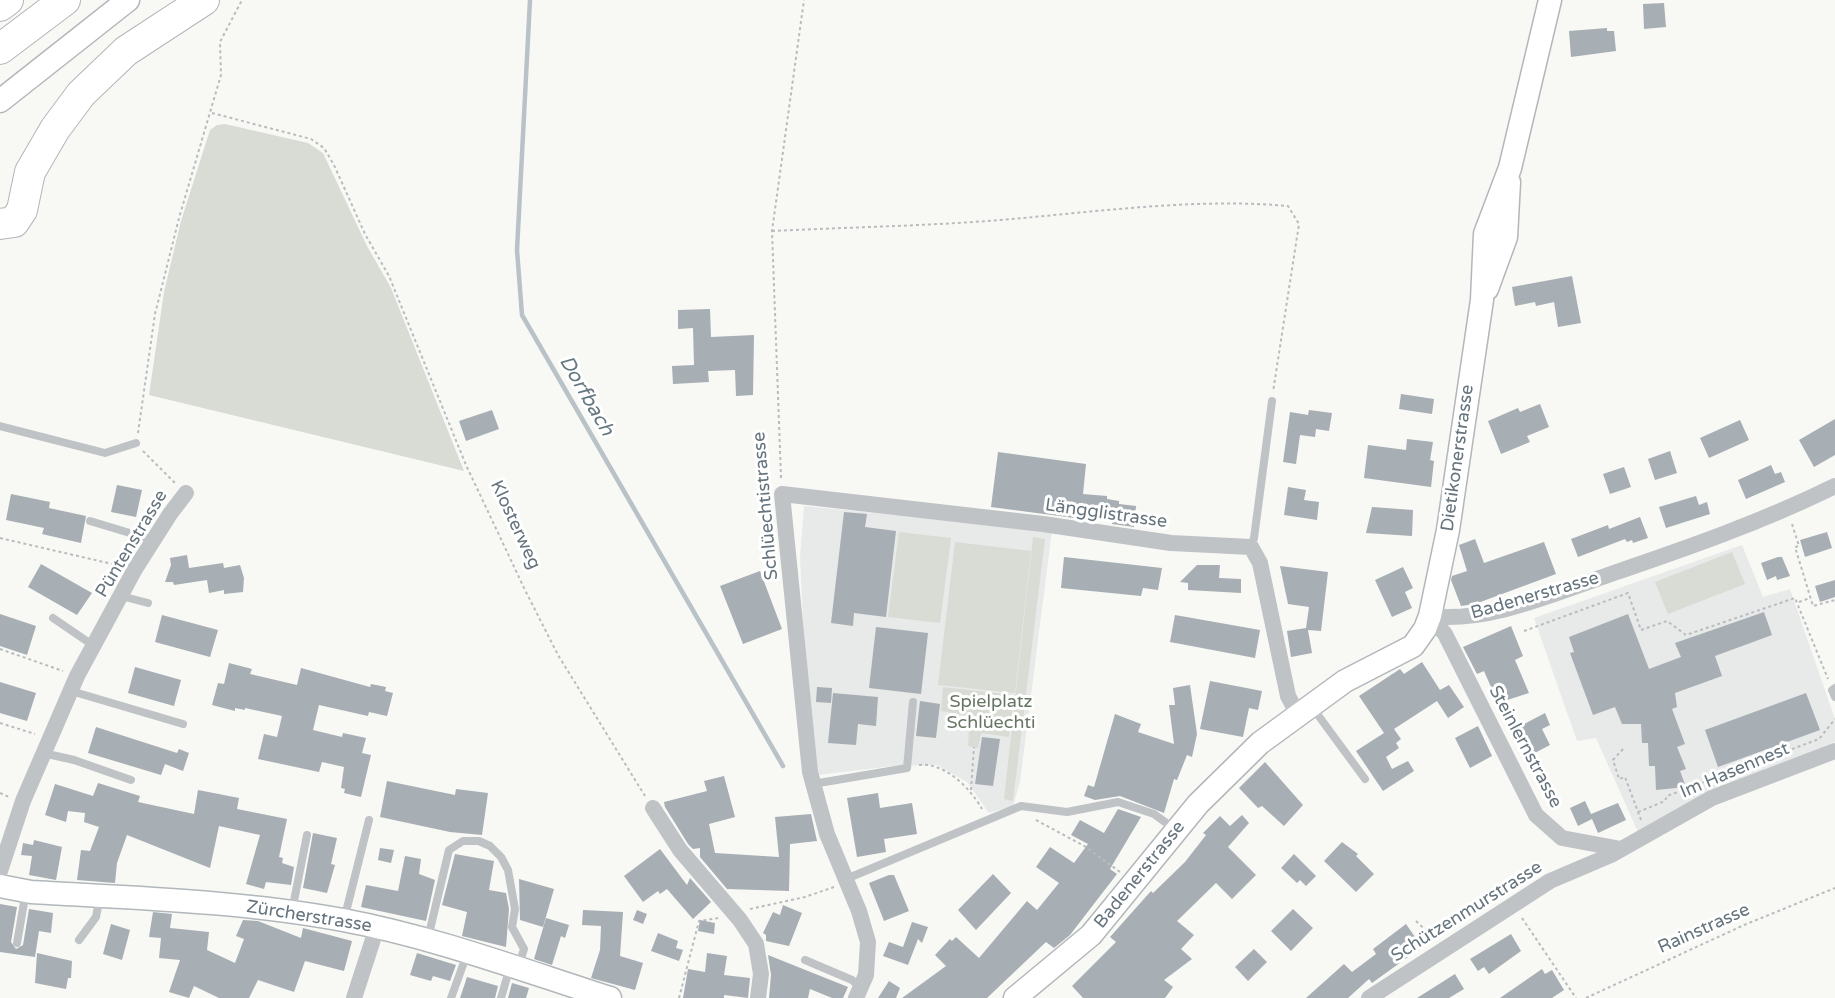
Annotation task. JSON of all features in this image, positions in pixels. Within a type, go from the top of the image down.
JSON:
[{"type":"highway","points":[[0,6],[8,0]]},
{"type":"highway","points":[[0,49],[64,0]]},
{"type":"highway","points":[[0,224],[14,222],[22,210],[30,172],[55,129],[85,89],[141,41],[204,0]]},
{"type":"street","points":[[0,101],[128,0]]},
{"type":"street","name":"Dietikonerstrasse","points":[[1430,616],[1448,530],[1482,300],[1485,234],[1510,168],[1550,0]]},
{"type":"street","name":"Badenerstrasse","points":[[1015,998],[1091,935],[1222,779],[1304,709],[1345,681],[1413,645],[1425,630],[1430,616],[1450,618],[1480,616],[1583,584],[1743,528],[1835,486]]},
{"type":"street","name":"Püntenstrasse","points":[[0,871],[46,746],[74,684],[135,569],[186,493]]},
{"type":"street","name":"Längglistrasse","points":[[782,494],[1031,523],[1171,543],[1251,547]]},
{"type":"street","name":"Schlüechtistrasse","points":[[782,494],[807,756],[827,834],[868,942],[866,975],[858,992]]},
{"type":"street","points":[[1251,547],[1260,563],[1288,696],[1304,709]]},
{"type":"street","name":"Steinlernstrasse","points":[[1430,616],[1445,634],[1536,815],[1562,838],[1621,849]]},
{"type":"street","name":"Im Hasennest","points":[[1621,849],[1713,798],[1835,751]]},
{"type":"street","points":[[653,808],[680,850],[734,913],[756,944],[760,974],[758,998]]},
{"type":"street","name":"Schützenmurstrasse","points":[[1369,998],[1512,903],[1568,872],[1621,849]]},
{"type":"street","name":"Zürcherstrasse","points":[[0,886],[26,891],[225,903],[343,920],[427,941],[609,998]]},
{"type":"street","points":[[354,998],[377,927]]},
{"type":"lane","points":[[1251,547],[1272,400]]},
{"type":"lane","points":[[0,426],[105,453],[136,443]]},
{"type":"lane","points":[[90,521],[153,540]]},
{"type":"lane","points":[[121,596],[148,603]]},
{"type":"lane","points":[[53,618],[94,646]]},
{"type":"lane","points":[[74,684],[183,724]]},
{"type":"lane","points":[[813,784],[907,768],[913,702]]},
{"type":"lane","points":[[1304,709],[1365,779]]},
{"type":"lane","points":[[46,746],[74,760],[131,780]]},
{"type":"lane","points":[[846,879],[928,847],[1016,808],[1067,812],[1118,801],[1154,814],[1176,831]]},
{"type":"lane","points":[[343,920],[369,820]]},
{"type":"lane","points":[[292,912],[306,835]]},
{"type":"lane","points":[[427,941],[449,850],[463,841],[479,841],[494,850],[508,870],[515,909],[512,927],[524,949],[501,998]]},
{"type":"lane","points":[[17,943],[26,891]]},
{"type":"lane","points":[[79,940],[96,916],[100,896]]},
{"type":"lane","points":[[451,998],[467,953]]},
{"type":"lane","points":[[805,960],[852,980],[858,992]]},
{"type":"path","points":[[136,443],[155,314],[179,218],[212,113],[221,75],[220,42],[224,30],[242,0]]},
{"type":"path","name":"Schlüechtistrasse","points":[[782,494],[772,231],[804,0]]},
{"type":"path","name":"Klosterweg","points":[[212,113],[311,139],[324,148],[365,234],[389,276],[466,465],[525,590],[558,655],[653,808]]},
{"type":"path","points":[[772,231],[1257,203],[1288,206],[1299,224],[1272,400]]},
{"type":"path","name":"Püntenstrasse","points":[[136,443],[186,493]]},
{"type":"path","points":[[1786,510],[1799,546],[1794,547],[1813,606],[1835,600]]},
{"type":"path","points":[[0,538],[135,569]]},
{"type":"path","points":[[1524,632],[1560,616],[1628,593],[1641,630],[1667,621],[1686,635],[1795,598],[1799,602],[1834,692]]},
{"type":"path","points":[[1799,602],[1810,598]]},
{"type":"path","points":[[0,649],[74,684]]},
{"type":"path","points":[[1638,812],[1665,801],[1667,796],[1819,739],[1835,719]]},
{"type":"path","points":[[0,723],[46,746]]},
{"type":"path","points":[[971,790],[974,747]]},
{"type":"path","points":[[1623,749],[1612,760],[1619,779],[1625,777],[1643,825]]},
{"type":"path","points":[[907,768],[922,764],[944,771],[971,790],[988,819]]},
{"type":"path","points":[[1016,808],[1086,847],[1127,876]]},
{"type":"path","points":[[679,998],[699,921],[729,917],[734,913],[805,897],[846,879]]},
{"type":"path","name":"Rainstrasse","points":[[1586,998],[1744,925],[1835,888]]},
{"type":"path","points":[[1512,903],[1576,998]]},
{"type":"path","points":[[1416,921],[1444,948]]},
{"type":"shaded area","points":[[804,506],[1052,530],[1020,782],[1013,806],[989,813],[967,782],[937,765],[893,766],[818,775],[805,666],[800,557]]},
{"type":"shaded area","points":[[1742,545],[1763,597],[1790,589],[1835,719],[1835,742],[1694,801],[1638,832],[1596,738],[1577,741],[1534,618]]},
{"type":"green space","points":[[225,124],[308,143],[323,153],[367,246],[391,288],[464,471],[149,395],[164,292],[181,221],[210,130],[217,125]]},
{"type":"green space","points":[[899,532],[951,538],[940,623],[888,617]]},
{"type":"green space","points":[[1033,537],[1045,539],[1013,801],[1004,799]]},
{"type":"green space","points":[[955,542],[1031,551],[1015,693],[938,685]]},
{"type":"green space","points":[[1732,552],[1745,584],[1668,614],[1655,582]]},
{"type":"green space","name":"Spielplatz Schlüechti","points":[[943,687],[1014,695],[1009,737],[981,733],[978,748],[968,746],[970,716],[941,711]]},
{"type":"building","points":[[1664,3],[1666,27],[1644,29],[1643,4]]},
{"type":"building","points":[[1607,28],[1607,31],[1614,31],[1616,51],[1571,57],[1569,31]]},
{"type":"building","points":[[1572,276],[1581,323],[1558,327],[1554,302],[1536,306],[1535,302],[1515,306],[1512,287]]},
{"type":"building","points":[[710,309],[711,337],[754,335],[753,395],[736,396],[735,370],[708,371],[709,382],[673,384],[672,366],[694,365],[693,328],[678,329],[678,310]]},
{"type":"building","points":[[1401,394],[1434,399],[1432,414],[1399,409]]},
{"type":"building","points":[[1540,404],[1549,427],[1527,436],[1530,442],[1501,454],[1488,421],[1518,408],[1520,412]]},
{"type":"building","points":[[492,410],[499,429],[466,441],[459,421]]},
{"type":"building","points":[[1309,410],[1332,413],[1329,431],[1316,429],[1315,437],[1300,435],[1296,464],[1283,462],[1290,412],[1308,415]]},
{"type":"building","points":[[1835,419],[1835,455],[1814,467],[1799,440]]},
{"type":"building","points":[[1740,420],[1749,440],[1709,458],[1700,438]]},
{"type":"building","points":[[1407,439],[1433,442],[1430,460],[1434,461],[1431,487],[1364,478],[1368,445],[1406,450]]},
{"type":"building","points":[[1670,451],[1677,473],[1655,480],[1648,459]]},
{"type":"building","points":[[998,452],[1086,464],[1083,494],[1107,496],[1107,499],[1119,501],[1119,504],[1136,506],[1134,527],[1112,524],[1112,521],[1104,520],[1105,516],[1082,513],[1082,519],[991,507]]},
{"type":"building","points":[[1771,465],[1775,474],[1781,472],[1785,482],[1746,499],[1738,480]]},
{"type":"building","points":[[1624,467],[1631,487],[1610,494],[1603,474]]},
{"type":"building","points":[[117,485],[142,490],[136,517],[111,512]]},
{"type":"building","points":[[1288,487],[1306,490],[1304,500],[1319,502],[1317,520],[1284,515]]},
{"type":"building","points":[[11,494],[50,502],[49,508],[86,516],[81,543],[42,534],[44,528],[6,520]]},
{"type":"building","points":[[1696,496],[1699,505],[1707,502],[1710,514],[1666,528],[1659,507]]},
{"type":"building","points":[[1372,507],[1413,510],[1412,536],[1366,533]]},
{"type":"building","points":[[844,512],[867,514],[865,527],[896,531],[886,617],[854,613],[853,626],[831,623]]},
{"type":"building","points":[[1640,517],[1648,538],[1633,543],[1632,540],[1627,542],[1625,539],[1578,557],[1571,539],[1608,525],[1609,529]]},
{"type":"building","points":[[1827,532],[1832,548],[1805,557],[1800,540]]},
{"type":"building","points":[[1475,539],[1484,563],[1544,542],[1556,574],[1475,604],[1461,606],[1451,580],[1452,576],[1467,571],[1459,545]]},
{"type":"building","points":[[187,555],[189,568],[223,563],[224,568],[240,565],[244,578],[243,592],[224,594],[224,590],[209,593],[207,580],[174,585],[173,582],[165,582],[171,565],[170,558]]},
{"type":"building","points":[[1064,557],[1162,568],[1158,590],[1143,588],[1141,596],[1061,588]]},
{"type":"building","points":[[1782,557],[1790,576],[1777,580],[1776,576],[1767,580],[1761,563]]},
{"type":"building","points":[[41,564],[92,593],[77,615],[28,587]]},
{"type":"building","points":[[1197,565],[1220,565],[1219,578],[1241,579],[1241,593],[1188,590],[1188,583],[1180,582]]},
{"type":"building","points":[[1280,566],[1328,572],[1321,631],[1308,630],[1312,653],[1291,657],[1287,631],[1306,628],[1309,607],[1288,604]]},
{"type":"building","points":[[1403,567],[1413,588],[1405,592],[1412,608],[1392,617],[1375,580]]},
{"type":"building","points":[[760,571],[782,629],[743,644],[720,586]]},
{"type":"building","points":[[1835,580],[1835,597],[1820,602],[1815,586]]},
{"type":"building","points":[[1764,612],[1772,635],[1715,656],[1722,676],[1675,693],[1677,707],[1672,709],[1685,744],[1677,747],[1686,769],[1680,771],[1686,787],[1656,790],[1655,766],[1649,766],[1648,743],[1642,743],[1641,724],[1622,724],[1615,707],[1593,715],[1570,653],[1574,652],[1569,637],[1628,614],[1649,669],[1681,657],[1675,643]]},
{"type":"building","points":[[0,614],[36,626],[27,655],[0,646]]},
{"type":"building","points":[[162,615],[218,630],[210,657],[155,642]]},
{"type":"building","points":[[1175,615],[1260,630],[1255,658],[1170,642]]},
{"type":"building","points":[[1511,626],[1523,656],[1515,660],[1529,693],[1498,703],[1484,671],[1477,674],[1463,647]]},
{"type":"building","points":[[876,627],[928,633],[921,694],[869,688]]},
{"type":"building","points":[[1422,662],[1440,690],[1449,685],[1464,707],[1448,718],[1437,701],[1394,729],[1401,739],[1396,743],[1399,748],[1386,757],[1392,769],[1408,761],[1414,771],[1383,791],[1356,751],[1384,733],[1359,696],[1400,669],[1404,674]]},
{"type":"building","points":[[229,663],[252,669],[250,674],[297,685],[301,668],[370,687],[371,684],[386,687],[385,691],[393,693],[387,716],[369,712],[368,716],[319,705],[313,730],[342,737],[343,733],[366,738],[362,753],[371,755],[361,797],[344,793],[345,789],[341,788],[344,767],[322,762],[319,772],[258,759],[264,734],[277,737],[282,716],[245,708],[245,710],[235,708],[235,711],[212,705],[218,683],[224,684]]},
{"type":"building","points":[[135,667],[181,680],[174,706],[128,693]]},
{"type":"building","points":[[1210,681],[1262,691],[1258,710],[1249,708],[1243,737],[1200,729]]},
{"type":"building","points":[[0,682],[36,693],[27,721],[0,713]]},
{"type":"building","points":[[1190,685],[1197,734],[1192,757],[1187,755],[1177,780],[1174,779],[1164,813],[1120,796],[1095,800],[1084,796],[1088,785],[1094,787],[1115,714],[1141,724],[1138,732],[1174,744],[1169,705],[1175,705],[1173,688]]},
{"type":"building","points":[[817,687],[832,688],[831,703],[816,702]]},
{"type":"building","points":[[833,693],[878,697],[876,726],[858,724],[856,745],[828,743]]},
{"type":"building","points":[[1806,693],[1820,730],[1718,767],[1705,730]]},
{"type":"building","points":[[920,701],[940,704],[936,738],[916,736]]},
{"type":"building","points":[[1545,713],[1550,725],[1542,729],[1550,745],[1525,758],[1511,731]]},
{"type":"building","points":[[1478,726],[1492,756],[1470,768],[1455,738]]},
{"type":"building","points":[[96,727],[177,753],[179,749],[189,753],[183,771],[165,764],[161,775],[88,753]]},
{"type":"building","points":[[982,737],[1000,739],[993,786],[975,784]]},
{"type":"building","points":[[1265,762],[1303,805],[1284,826],[1262,806],[1258,808],[1239,788]]},
{"type":"building","points":[[724,776],[735,817],[709,824],[715,853],[779,857],[775,817],[811,814],[817,841],[790,844],[789,891],[727,889],[700,857],[700,848],[693,849],[688,844],[665,807],[664,802],[707,791],[704,781]]},
{"type":"building","points":[[387,781],[455,795],[456,789],[488,793],[482,835],[450,832],[380,817]]},
{"type":"building","points":[[98,783],[140,796],[138,802],[194,814],[198,790],[239,798],[237,809],[287,819],[279,857],[283,858],[282,863],[294,867],[291,885],[266,882],[264,889],[246,884],[260,835],[219,826],[210,868],[127,835],[117,863],[115,883],[77,880],[81,850],[90,851],[99,827],[84,822],[85,813],[68,811],[66,822],[45,815],[55,784],[93,796]]},
{"type":"building","points":[[878,793],[880,808],[912,803],[917,834],[884,839],[886,852],[857,857],[847,798]]},
{"type":"building","points":[[1585,801],[1591,814],[1618,803],[1626,820],[1598,833],[1592,819],[1578,826],[1570,808]]},
{"type":"building","points":[[1118,809],[1141,817],[1110,869],[1117,874],[1070,935],[1054,948],[1046,942],[987,998],[902,998],[946,966],[935,955],[950,939],[952,941],[956,937],[979,958],[1027,901],[1037,910],[1059,883],[1036,867],[1050,847],[1074,863],[1088,844],[1071,835],[1080,820],[1104,833]]},
{"type":"building","points":[[1242,815],[1249,823],[1228,847],[1256,875],[1232,899],[1216,883],[1177,921],[1194,935],[1181,949],[1192,959],[1164,980],[1173,987],[1165,998],[1083,998],[1072,986],[1116,942],[1110,937],[1151,891],[1153,893],[1185,862],[1206,835],[1203,833],[1220,816],[1230,826]]},
{"type":"building","points":[[313,833],[337,838],[331,864],[335,865],[327,893],[303,888]]},
{"type":"building","points":[[34,840],[62,847],[56,880],[29,875],[32,856],[21,855],[23,843],[33,845]]},
{"type":"building","points":[[1342,842],[1358,854],[1356,856],[1374,874],[1356,892],[1324,861]]},
{"type":"building","points":[[380,848],[394,850],[391,863],[378,860]]},
{"type":"building","points":[[660,849],[687,885],[690,878],[711,902],[693,919],[667,889],[660,894],[658,891],[643,902],[624,876]]},
{"type":"building","points":[[455,854],[494,861],[489,890],[506,893],[509,909],[506,947],[462,936],[467,912],[442,905]]},
{"type":"building","points":[[1294,854],[1316,876],[1306,886],[1300,880],[1297,883],[1281,868]]},
{"type":"building","points":[[405,856],[421,859],[419,874],[435,880],[426,921],[361,907],[366,885],[398,891]]},
{"type":"building","points":[[993,874],[1011,893],[976,930],[958,910]]},
{"type":"building","points":[[894,875],[909,911],[884,921],[869,883]]},
{"type":"building","points":[[519,879],[554,889],[543,927],[520,920]]},
{"type":"building","points":[[0,904],[17,907],[11,942],[16,949],[23,945],[29,909],[53,913],[51,933],[39,931],[35,957],[0,952]]},
{"type":"building","points":[[783,905],[802,913],[789,946],[766,941],[766,935],[763,933],[773,912],[780,915]]},
{"type":"building","points":[[1293,909],[1313,928],[1291,951],[1271,931]]},
{"type":"building","points":[[583,910],[623,912],[620,956],[643,963],[635,990],[591,978],[600,950],[601,926],[582,925]]},
{"type":"building","points":[[637,910],[647,914],[643,924],[633,920]]},
{"type":"building","points":[[153,912],[172,914],[170,928],[209,932],[207,950],[235,963],[244,939],[236,936],[243,920],[258,921],[301,938],[303,928],[352,941],[344,971],[305,961],[294,992],[258,980],[249,998],[219,998],[194,986],[189,998],[169,992],[180,960],[159,958],[161,938],[149,937]]},
{"type":"building","points":[[546,918],[569,925],[565,938],[561,936],[552,965],[534,959]]},
{"type":"building","points":[[700,920],[715,923],[714,934],[698,931]]},
{"type":"building","points":[[912,922],[928,927],[922,943],[918,939],[908,965],[883,956],[889,942],[903,947]]},
{"type":"building","points":[[111,924],[130,930],[122,960],[103,954]]},
{"type":"building","points":[[1406,924],[1422,947],[1372,983],[1369,979],[1348,998],[1306,998],[1344,964],[1352,972],[1376,954],[1373,949]]},
{"type":"building","points":[[658,933],[678,941],[676,948],[683,950],[679,961],[651,951]]},
{"type":"building","points":[[1511,934],[1521,951],[1489,974],[1484,967],[1478,971],[1470,959]]},
{"type":"building","points":[[1254,949],[1267,962],[1248,981],[1235,967]]},
{"type":"building","points":[[37,953],[72,961],[71,978],[68,978],[66,989],[35,983]]},
{"type":"building","points":[[417,953],[456,965],[450,981],[433,976],[431,981],[410,975]]},
{"type":"building","points":[[707,953],[727,956],[724,975],[750,978],[748,998],[724,995],[724,998],[683,998],[688,969],[705,972]]},
{"type":"building","points":[[768,955],[848,987],[843,998],[832,998],[810,989],[808,998],[769,998],[771,975]]},
{"type":"building","points":[[1542,969],[1545,974],[1552,970],[1564,990],[1552,998],[1500,998]]},
{"type":"building","points":[[1455,974],[1464,989],[1449,998],[1417,998]]},
{"type":"building","points":[[467,977],[498,986],[495,998],[460,998]]},
{"type":"building","points":[[889,981],[900,988],[896,998],[878,998]]},
{"type":"building","points":[[512,983],[529,988],[526,998],[508,998]]},
{"type":"waterway","name":"Dorfbach","points":[[530,0],[517,250],[522,315],[783,766]]}]
